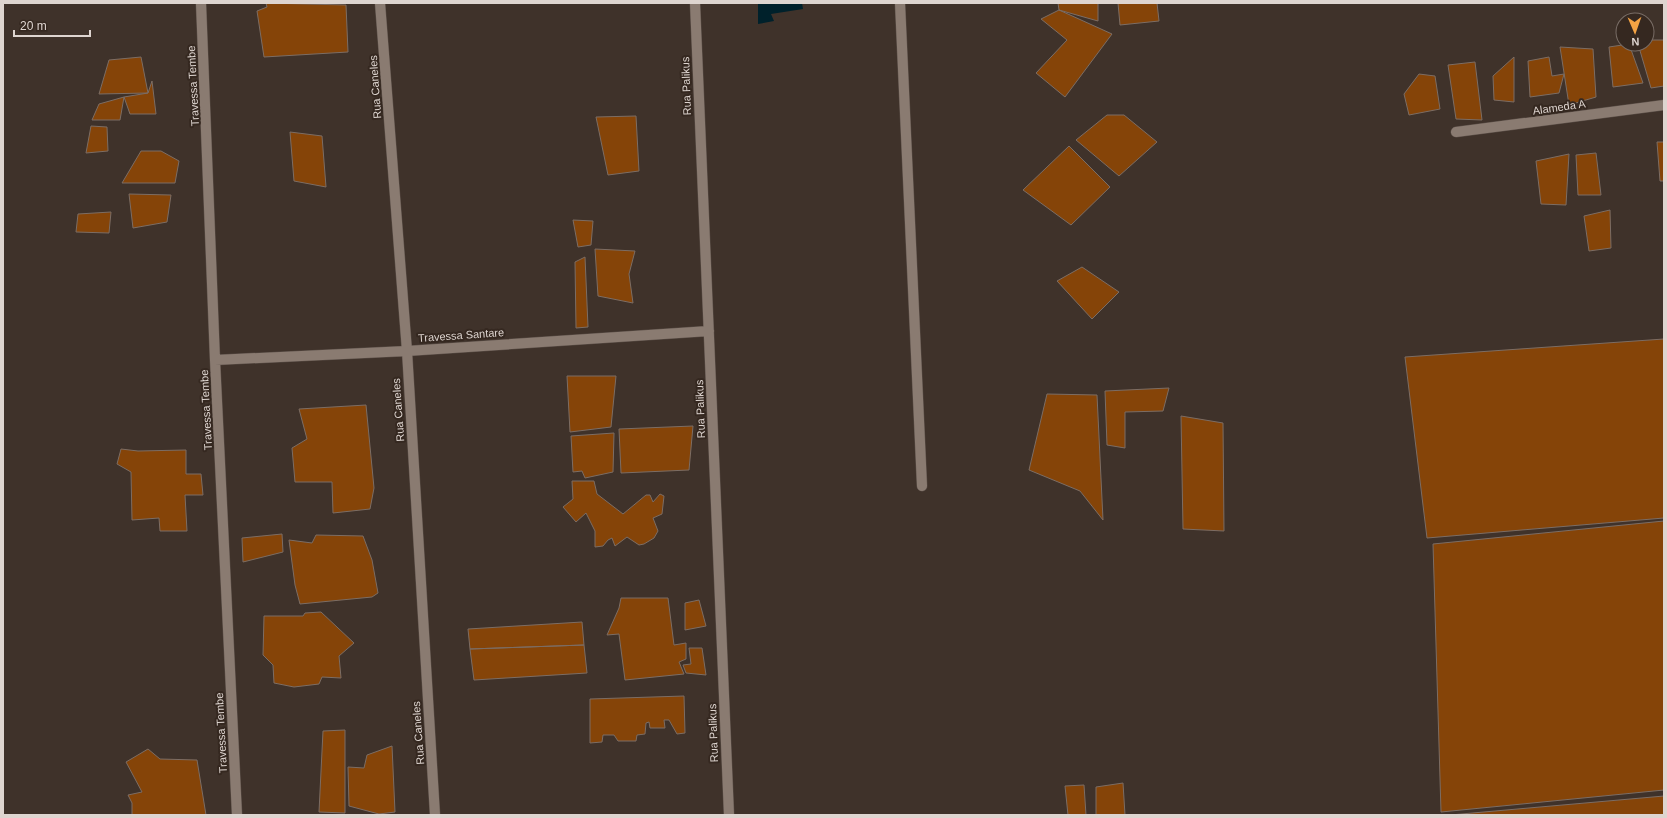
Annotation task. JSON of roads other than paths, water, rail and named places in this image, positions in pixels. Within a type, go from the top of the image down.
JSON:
[{"type":"street","name":"Travessa Tembe","points":[[201,3],[215,360],[237,815]]},
{"type":"street","name":"Rua Caneles","points":[[380,3],[407,350],[435,815]]},
{"type":"street","name":"Rua Palikus","points":[[695,3],[729,815]]},
{"type":"street","points":[[900,3],[922,486]]},
{"type":"street","name":"Alameda A","points":[[1456,132],[1664,105]]},
{"type":"street","name":"Travessa Santare","points":[[215,360],[407,350],[709,331]]},
{"type":"water","points":[[758,3],[802,3],[803,9],[771,14],[774,21],[758,24]]}]
